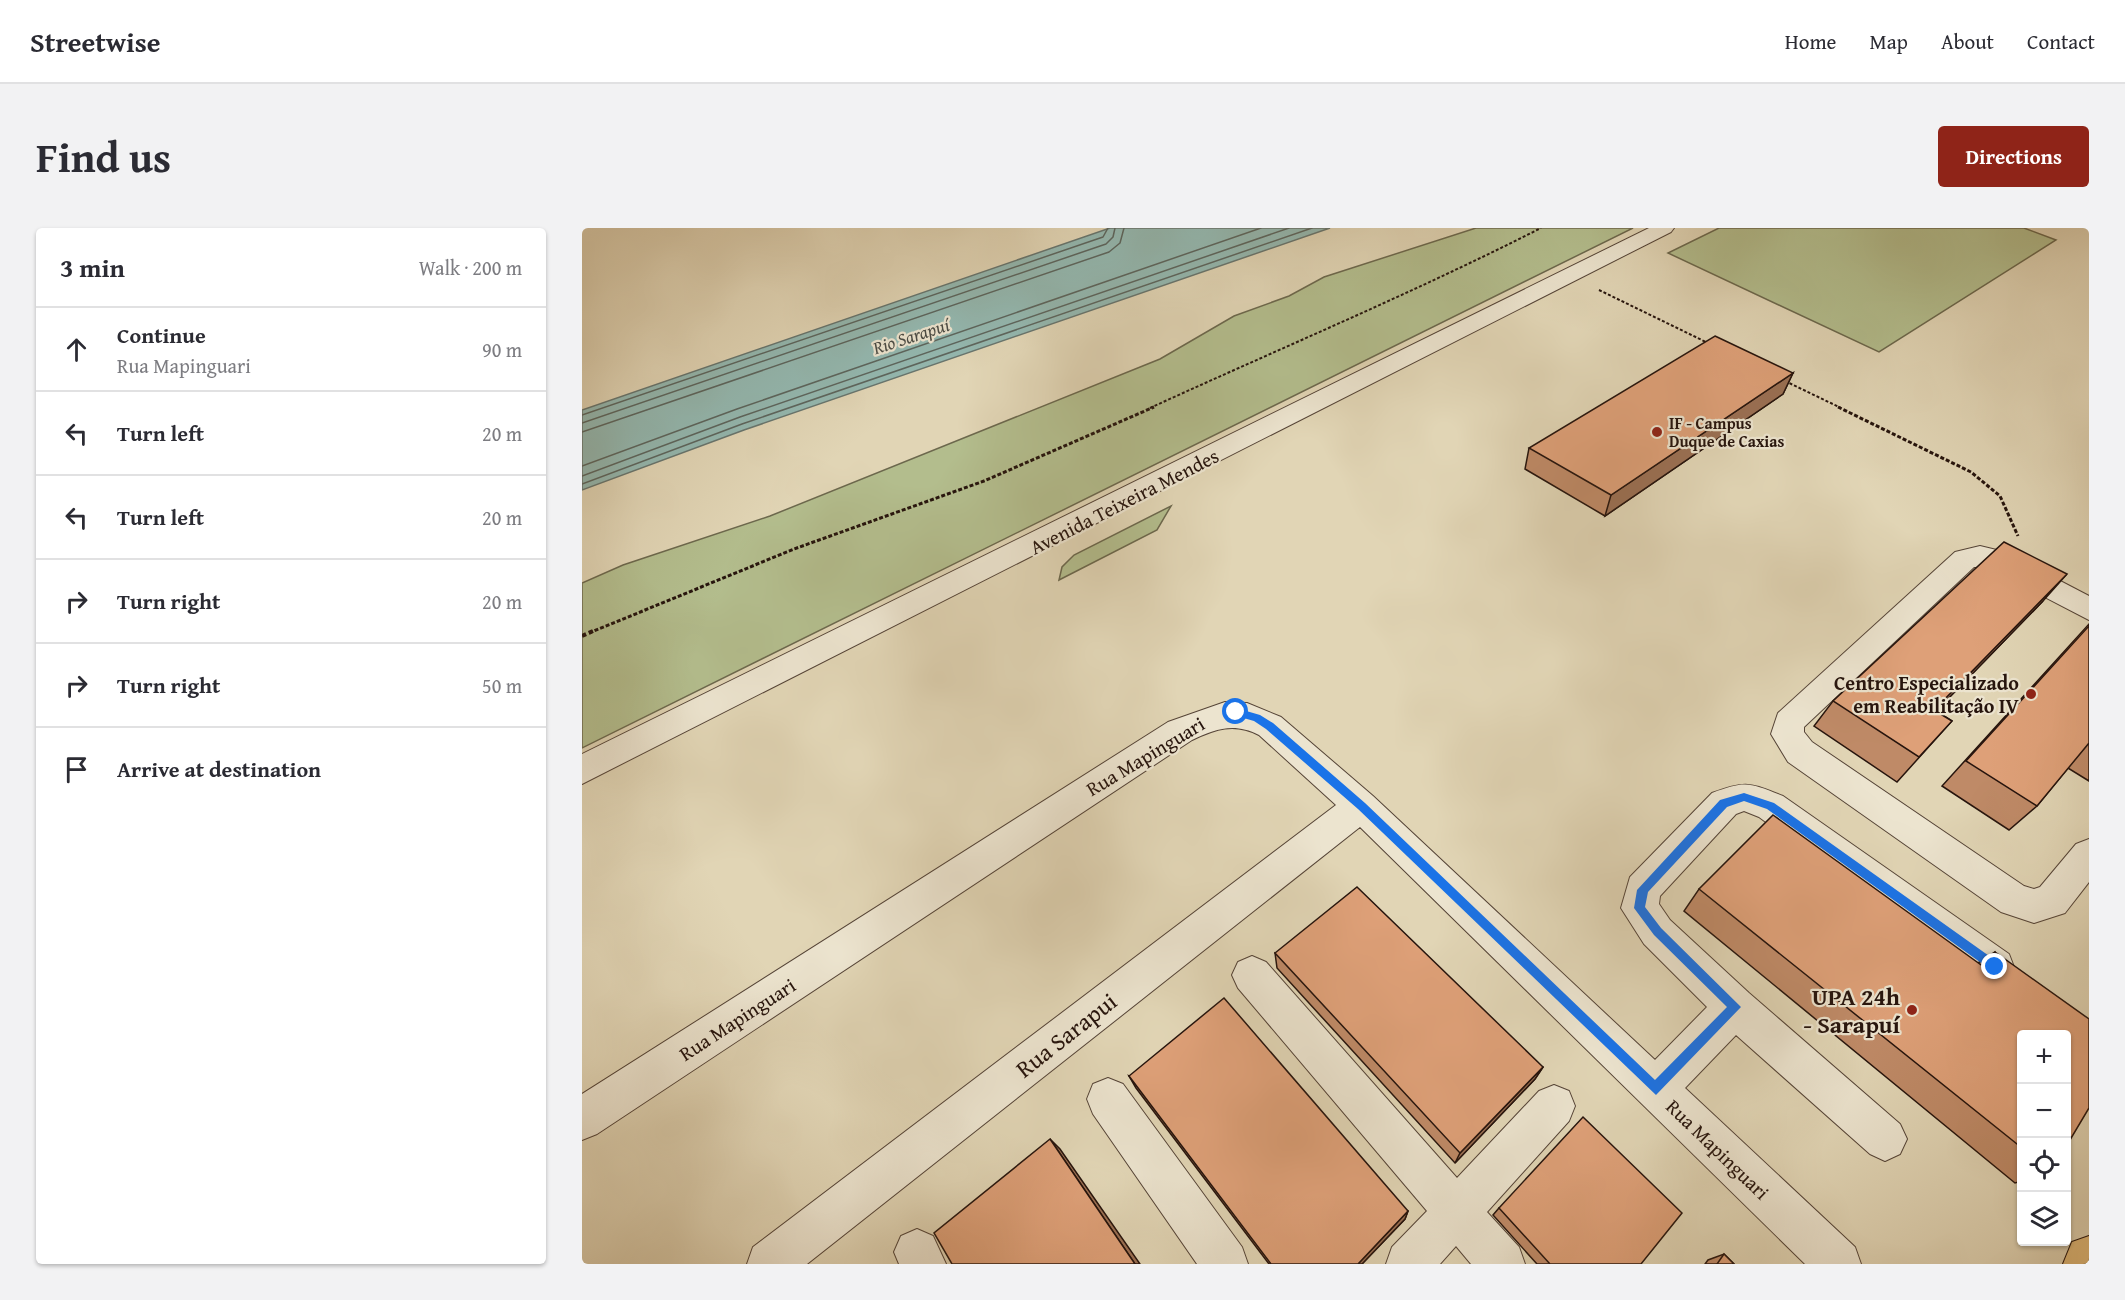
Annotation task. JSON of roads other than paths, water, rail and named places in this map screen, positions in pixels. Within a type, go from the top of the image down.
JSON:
[{"type":"main road","points":[[2086,1264],[2089,1259]]},
{"type":"street","name":"Avenida Teixeira Mendes","points":[[582,770],[1664,228]]},
{"type":"street","points":[[2089,609],[1995,559],[1980,556],[1965,559],[1789,722],[1787,734],[1800,752],[2014,900],[2034,906],[2052,901],[2089,855]]},
{"type":"street","name":"Rua Mapinguari","points":[[582,1119],[1180,731],[1213,715],[1236,712],[1257,718],[1361,806],[1838,1264]]},
{"type":"street","points":[[1885,1139],[1735,1007],[1658,932],[1640,908],[1642,890],[1724,803],[1744,797],[1771,806],[1995,967]]},
{"type":"street","name":"Rua Sarapui","points":[[770,1264],[1361,806]]},
{"type":"street","points":[[1252,975],[1502,1264]]},
{"type":"street","points":[[1656,1089],[1735,1007]]},
{"type":"street","points":[[1108,1099],[1225,1264]]},
{"type":"street","points":[[1409,1264],[1554,1106]]},
{"type":"water","name":"Rio Sarapuí","points":[[1110,228],[1330,228],[744,430],[582,490],[582,410]]},
{"type":"place","name":"IF - Campus Duque de Caxias","points":[[1657,432]]},
{"type":"place","name":"Centro Especializado em Reabilitação IV","points":[[2031,694]]},
{"type":"place","name":"UPA 24h - Sarapuí","points":[[1912,1010]]}]
